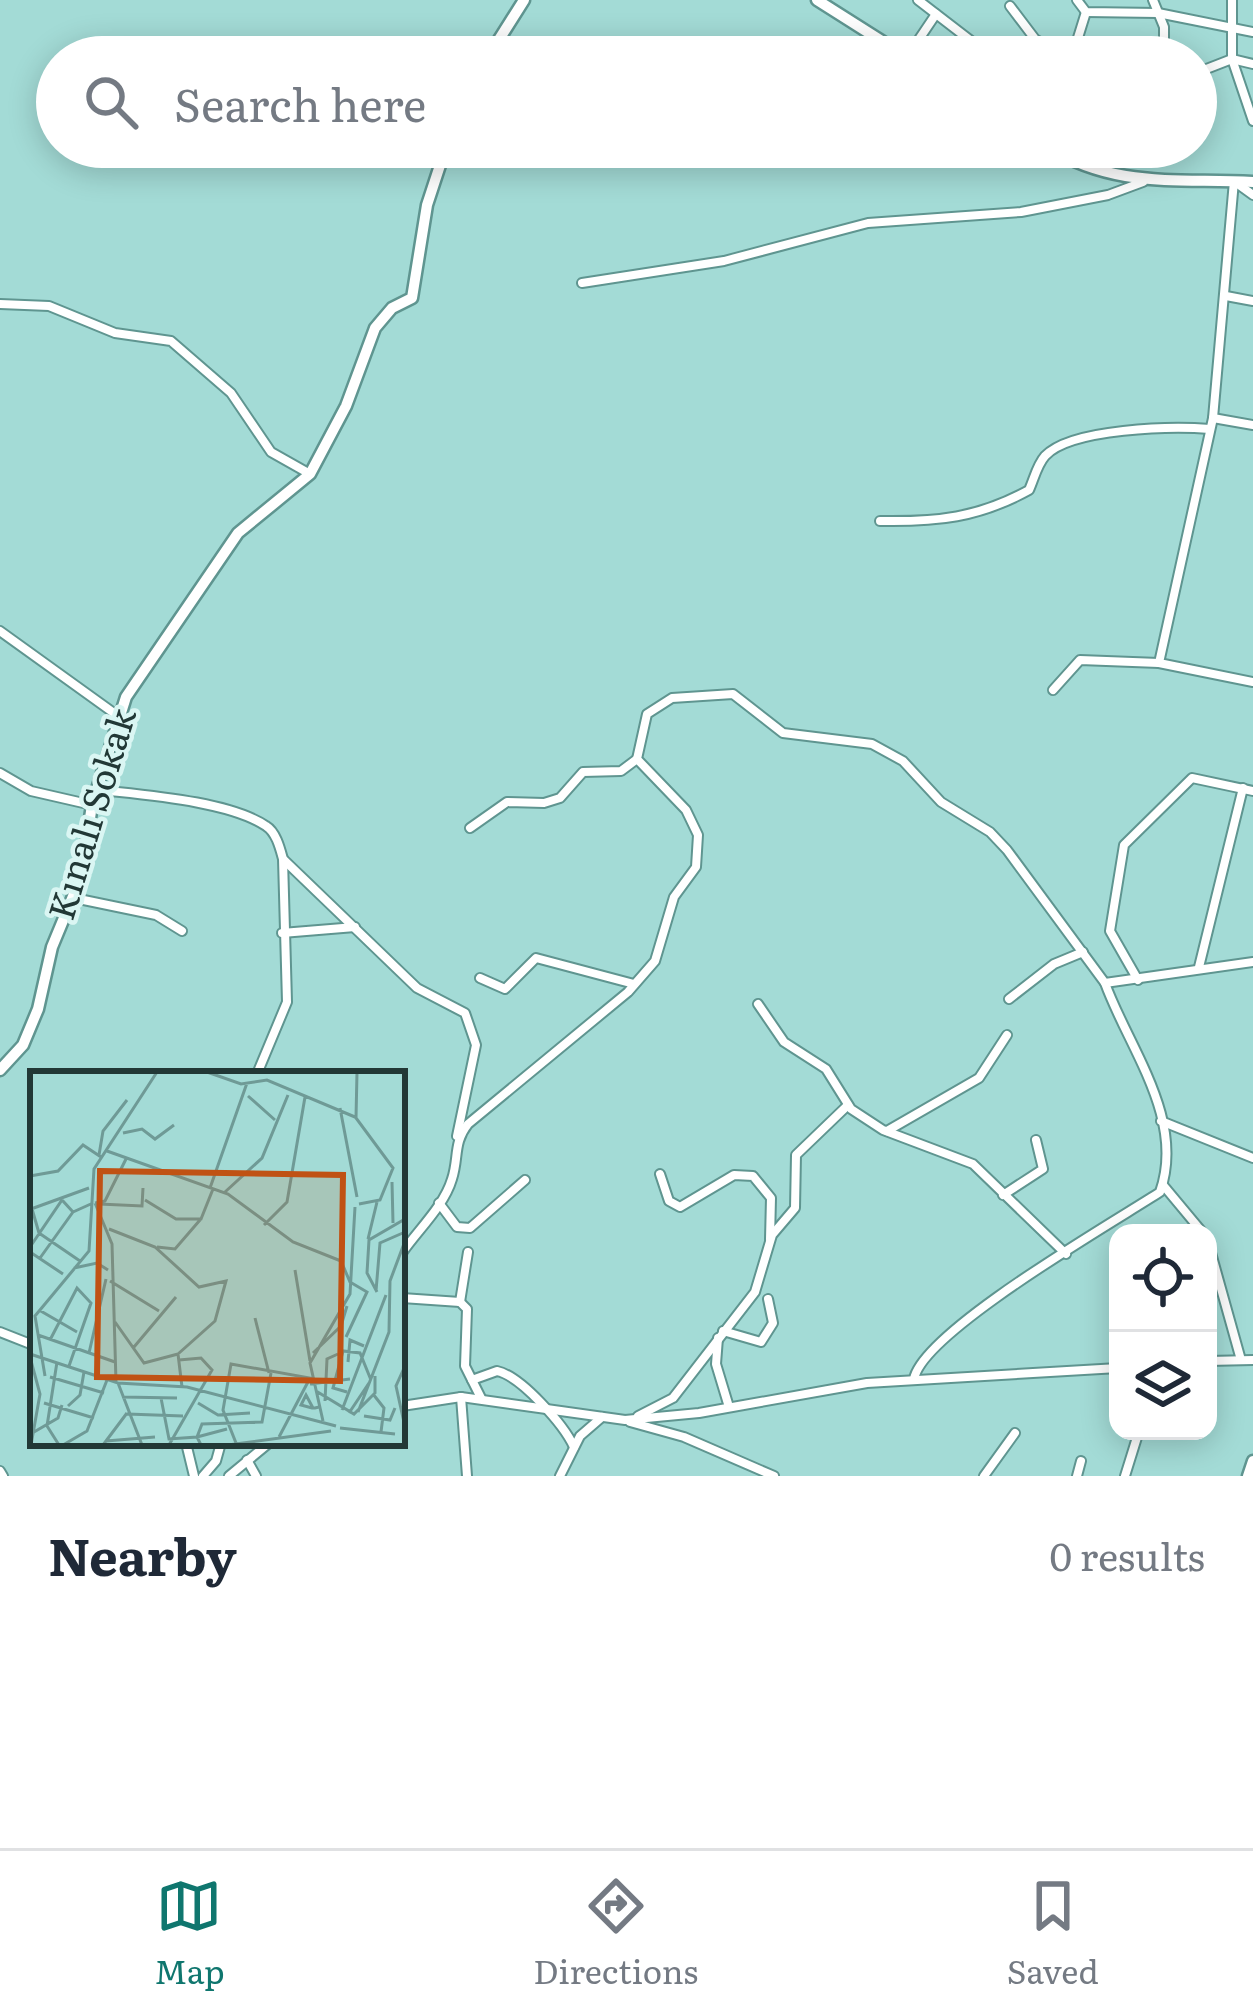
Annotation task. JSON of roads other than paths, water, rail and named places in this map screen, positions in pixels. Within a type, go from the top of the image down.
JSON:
[{"type":"street","points":[[501,36],[524,0]]},
{"type":"street","points":[[817,0],[874,36]]},
{"type":"street","points":[[918,0],[965,36]]},
{"type":"street","points":[[1077,0],[1086,12]]},
{"type":"street","points":[[1153,0],[1161,36]]},
{"type":"street","points":[[1232,0],[1232,59],[1252,117]]},
{"type":"street","points":[[1010,2],[1033,36]]},
{"type":"street","points":[[1086,12],[1158,13],[1253,32]]},
{"type":"street","points":[[1076,36],[1086,12]]},
{"type":"street","points":[[921,36],[936,14]]},
{"type":"street","points":[[1217,65],[1232,59],[1253,64]]},
{"type":"street","name":"Kınalı Sokak","points":[[0,1070],[26,1038],[56,935],[74,898],[92,805],[118,716],[145,664],[238,533],[310,474],[346,406],[375,328],[415,292],[427,205],[439,168]]},
{"type":"street","points":[[1092,168],[1144,182],[1253,182]]},
{"type":"street","points":[[1234,181],[1253,195]]},
{"type":"street","points":[[1159,663],[1213,418],[1234,181]]},
{"type":"street","points":[[582,283],[724,261],[868,223],[1021,212],[1108,195],[1144,182]]},
{"type":"street","points":[[1226,296],[1253,302]]},
{"type":"street","points":[[0,304],[49,306],[115,333],[171,341],[231,393],[271,452],[310,474]]},
{"type":"street","points":[[1213,418],[1253,425]]},
{"type":"street","points":[[880,521],[952,522],[1000,504],[1029,490],[1043,458],[1061,446],[1169,427],[1210,429]]},
{"type":"street","points":[[0,631],[118,716]]},
{"type":"street","points":[[1053,691],[1080,660],[1159,663],[1253,682]]},
{"type":"street","points":[[470,828],[497,805],[554,800],[583,772],[621,771],[637,759],[647,714],[657,703],[709,694],[744,699],[763,722],[783,733],[872,744],[903,761],[961,817],[990,832],[1105,983],[1148,1070],[1160,1120],[1163,1185],[1196,1224]]},
{"type":"street","points":[[458,1138],[635,985],[655,961],[674,897],[696,867],[698,836],[686,810],[637,759]]},
{"type":"street","points":[[0,773],[31,791],[92,805]]},
{"type":"street","points":[[1138,980],[1110,931],[1124,845],[1192,778],[1248,789],[1199,967]]},
{"type":"street","points":[[100,790],[161,797],[268,826],[283,859],[417,988],[442,1003],[458,1004],[471,1023],[476,1045],[454,1177],[405,1248]]},
{"type":"street","points":[[258,1071],[287,1002],[283,859]]},
{"type":"street","points":[[74,898],[156,915],[182,931]]},
{"type":"street","points":[[282,933],[355,927]]},
{"type":"street","points":[[1010,999],[1054,964],[1083,952]]},
{"type":"street","points":[[481,978],[505,989],[536,958],[635,985]]},
{"type":"street","points":[[1105,983],[1253,962]]},
{"type":"street","points":[[758,1004],[784,1042],[826,1069],[848,1105],[887,1131],[973,1164],[1066,1254]]},
{"type":"street","points":[[887,1131],[979,1078],[1007,1035]]},
{"type":"street","points":[[770,1240],[795,1208],[793,1162],[798,1150],[848,1105]]},
{"type":"street","points":[[1160,1120],[1253,1158]]},
{"type":"street","points":[[1003,1195],[1042,1169],[1036,1140]]},
{"type":"street","points":[[625,1420],[674,1398],[760,1285],[770,1240],[771,1198],[753,1176],[734,1175],[680,1207],[669,1202],[660,1174]]},
{"type":"street","points":[[439,1204],[457,1227],[470,1228],[525,1180]]},
{"type":"street","points":[[914,1379],[918,1364],[978,1310],[1163,1185]]},
{"type":"street","points":[[468,1252],[460,1302],[468,1317],[464,1360],[482,1400]]},
{"type":"street","points":[[1217,1274],[1241,1360]]},
{"type":"street","points":[[405,1298],[460,1302]]},
{"type":"street","points":[[720,1334],[761,1342],[773,1323],[768,1299]]},
{"type":"street","points":[[0,1332],[30,1345]]},
{"type":"street","points":[[720,1334],[716,1364],[729,1407]]},
{"type":"street","points":[[1217,1361],[1253,1360]]},
{"type":"street","points":[[625,1420],[914,1379],[1109,1368]]},
{"type":"street","points":[[472,1380],[506,1372],[574,1447]]},
{"type":"street","points":[[405,1406],[461,1397],[625,1420],[684,1438],[774,1476]]},
{"type":"street","points":[[461,1397],[467,1476]]},
{"type":"street","points":[[560,1476],[574,1447],[602,1417]]},
{"type":"street","points":[[984,1476],[1015,1433]]},
{"type":"street","points":[[1125,1476],[1136,1440]]},
{"type":"street","points":[[187,1446],[199,1476]]},
{"type":"street","points":[[199,1476],[219,1446]]},
{"type":"street","points":[[229,1476],[265,1446]]},
{"type":"street","points":[[247,1460],[256,1476]]},
{"type":"street","points":[[1077,1476],[1081,1461]]},
{"type":"street","points":[[1248,1476],[1253,1461]]}]
